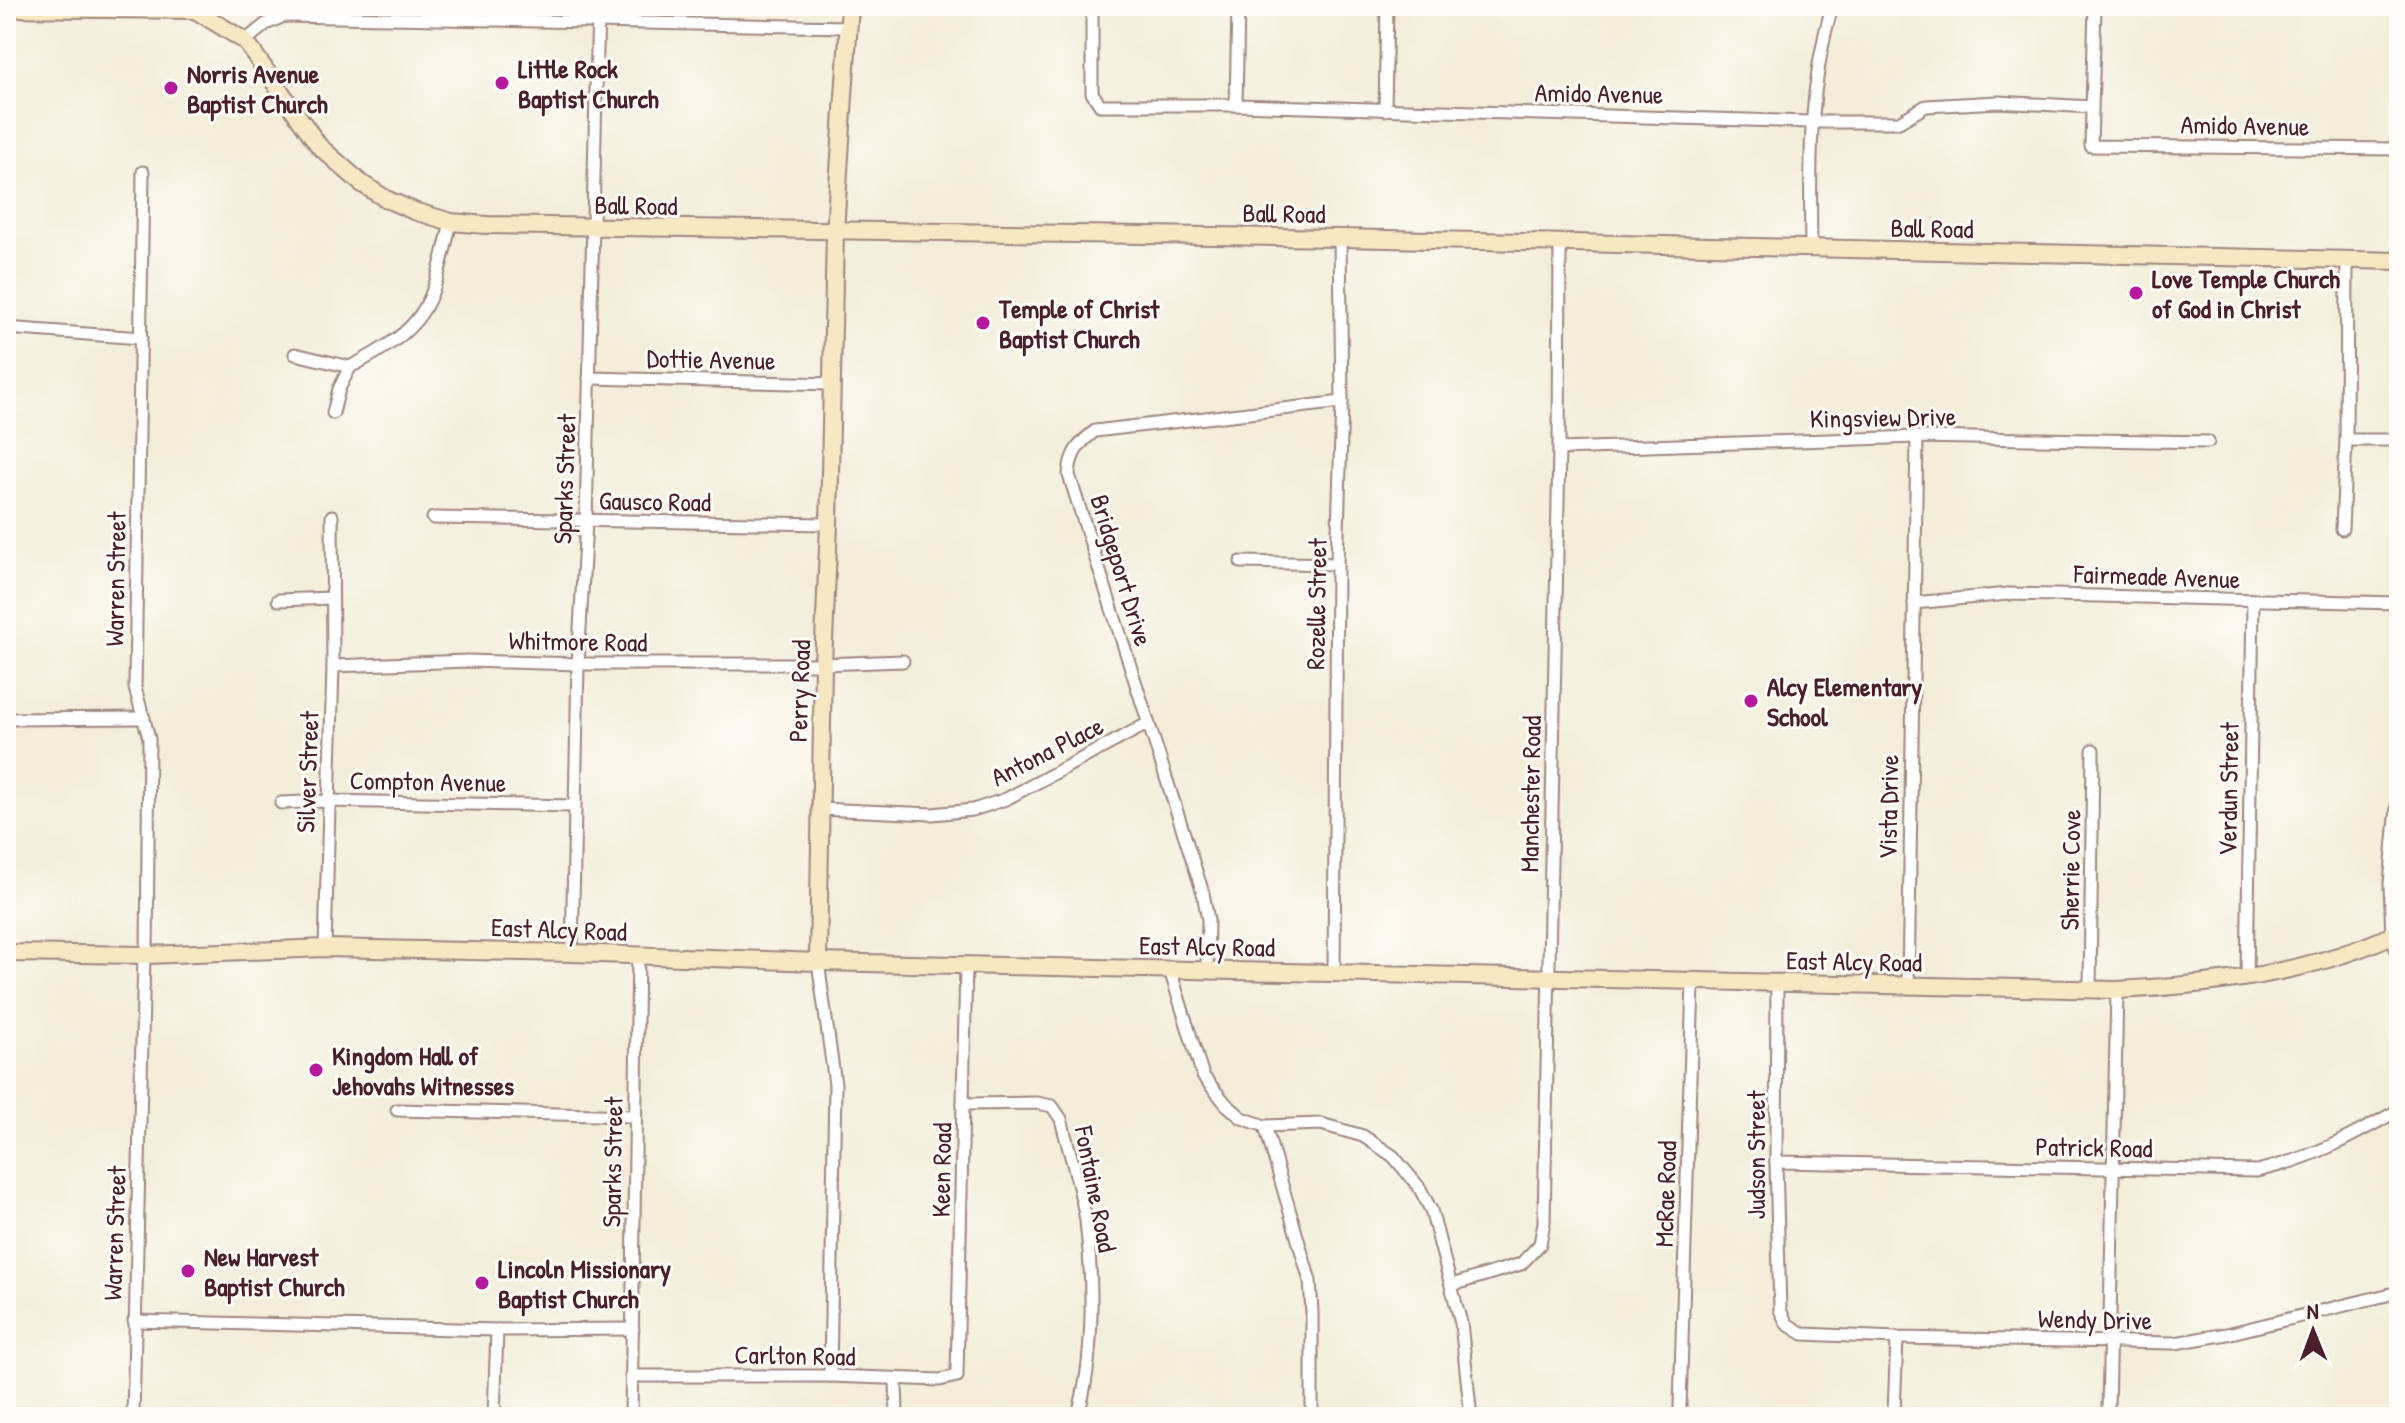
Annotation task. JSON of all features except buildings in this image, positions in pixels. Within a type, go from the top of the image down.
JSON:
[{"type":"street","points":[[255,6],[284,16]]},
{"type":"street","name":"Sparks Street","points":[[572,953],[598,6]]},
{"type":"street","name":"Perry Road","points":[[830,1376],[835,1084],[818,962],[820,809],[835,231],[850,6]]},
{"type":"street","name":"Amido Avenue","points":[[1092,6],[1092,93],[1100,105],[1236,105],[1899,122],[1926,106],[1998,102],[2092,107],[2091,146],[2399,149]]},
{"type":"street","points":[[1236,105],[1238,6]]},
{"type":"street","points":[[1385,110],[1387,6]]},
{"type":"street","points":[[1811,250],[1811,122],[1822,41],[1832,6]]},
{"type":"street","points":[[2092,107],[2095,6]]},
{"type":"street","points":[[6,8],[201,8],[245,41],[266,24],[284,16],[849,27]]},
{"type":"street","name":"Ball Road","points":[[245,41],[319,146],[361,183],[386,199],[451,222],[593,228],[1340,238],[2399,261]]},
{"type":"street","name":"Warren Street","points":[[133,1417],[149,738],[135,688],[143,172]]},
{"type":"street","points":[[333,413],[339,389],[350,367],[404,334],[423,314],[435,292],[451,222]]},
{"type":"street","name":"Rozelle Street","points":[[1334,972],[1337,564],[1342,402],[1340,238]]},
{"type":"street","name":"Manchester Road","points":[[1452,1285],[1521,1264],[1540,1244],[1544,1222],[1560,244]]},
{"type":"street","points":[[2342,529],[2347,260]]},
{"type":"street","points":[[6,328],[141,338]]},
{"type":"street","points":[[295,354],[350,367]]},
{"type":"street","name":"Dottie Avenue","points":[[589,378],[833,384]]},
{"type":"street","name":"Bridgeport Drive","points":[[1207,969],[1208,920],[1203,893],[1069,475],[1070,459],[1081,441],[1095,431],[1342,402]]},
{"type":"street","name":"Kingsview Drive","points":[[1559,449],[1917,437],[2208,442]]},
{"type":"street","name":"Vista Drive","points":[[1908,985],[1917,437]]},
{"type":"street","points":[[2346,440],[2399,440]]},
{"type":"street","name":"Silver Street","points":[[325,948],[333,666],[332,516]]},
{"type":"street","name":"Gausco Road","points":[[433,518],[829,524]]},
{"type":"street","points":[[1241,562],[1337,564]]},
{"type":"street","name":"Fairmeade Avenue","points":[[1914,603],[2008,594],[2399,603]]},
{"type":"street","points":[[278,600],[332,598]]},
{"type":"street","name":"Verdun Street","points":[[2247,978],[2253,601]]},
{"type":"street","name":"Whitmore Road","points":[[333,666],[467,661],[578,664],[903,661]]},
{"type":"street","points":[[6,719],[144,718]]},
{"type":"street","name":"Antona Place","points":[[820,809],[932,814],[973,810],[1006,799],[1147,724]]},
{"type":"street","name":"Sherrie Cove","points":[[2090,989],[2093,750]]},
{"type":"street","points":[[2399,785],[2390,884],[2399,960]]},
{"type":"street","name":"Compton Avenue","points":[[281,803],[327,801],[574,806]]},
{"type":"street","name":"East Alcy Road","points":[[6,953],[145,954],[325,948],[818,962],[2117,990],[2247,978],[2308,965],[2395,934]]},
{"type":"street","name":"Sparks Street","points":[[631,1417],[638,955]]},
{"type":"street","name":"Keen Road","points":[[957,1376],[966,964]]},
{"type":"street","points":[[1170,970],[1203,1076],[1242,1118],[1265,1126],[1321,1124],[1363,1136],[1393,1156],[1419,1187],[1431,1210],[1461,1323],[1471,1417]]},
{"type":"street","name":"McRae Road","points":[[1680,1407],[1693,982]]},
{"type":"street","name":"Judson Street","points":[[1777,983],[1776,1162],[1780,1310],[1787,1324]]},
{"type":"street","points":[[2108,1412],[2117,990]]},
{"type":"street","name":"Fontaine Road","points":[[964,1104],[1037,1103],[1052,1106],[1061,1119],[1085,1218],[1089,1265],[1086,1388],[1077,1417]]},
{"type":"street","points":[[397,1110],[634,1116]]},
{"type":"street","name":"Patrick Road","points":[[1776,1162],[2257,1171],[2325,1151],[2399,1110]]},
{"type":"street","points":[[1265,1126],[1310,1281],[1312,1417]]},
{"type":"street","name":"Wendy Drive","points":[[1787,1324],[1803,1334],[2175,1343],[2227,1334],[2399,1292]]},
{"type":"street","points":[[134,1321],[497,1330],[633,1329]]},
{"type":"street","points":[[494,1417],[497,1330]]},
{"type":"street","points":[[1894,1412],[1897,1338]]},
{"type":"street","name":"Carlton Road","points":[[631,1376],[830,1376],[940,1380],[957,1376]]},
{"type":"street","points":[[896,1379],[897,1417]]},
{"type":"place","name":"Little Rock Baptist Church","points":[[502,83]]},
{"type":"place","name":"Norris Avenue Baptist Church","points":[[171,88]]},
{"type":"place","name":"Love Temple Church of God in Christ","points":[[2136,293]]},
{"type":"place","name":"Temple of Christ Baptist Church","points":[[983,323]]},
{"type":"place","name":"Alcy Elementary School","points":[[1751,701]]},
{"type":"place","name":"Kingdom Hall of Jehovahs Witnesses","points":[[316,1070]]},
{"type":"place","name":"New Harvest Baptist Church","points":[[188,1271]]},
{"type":"place","name":"Lincoln Missionary Baptist Church","points":[[482,1283]]}]
